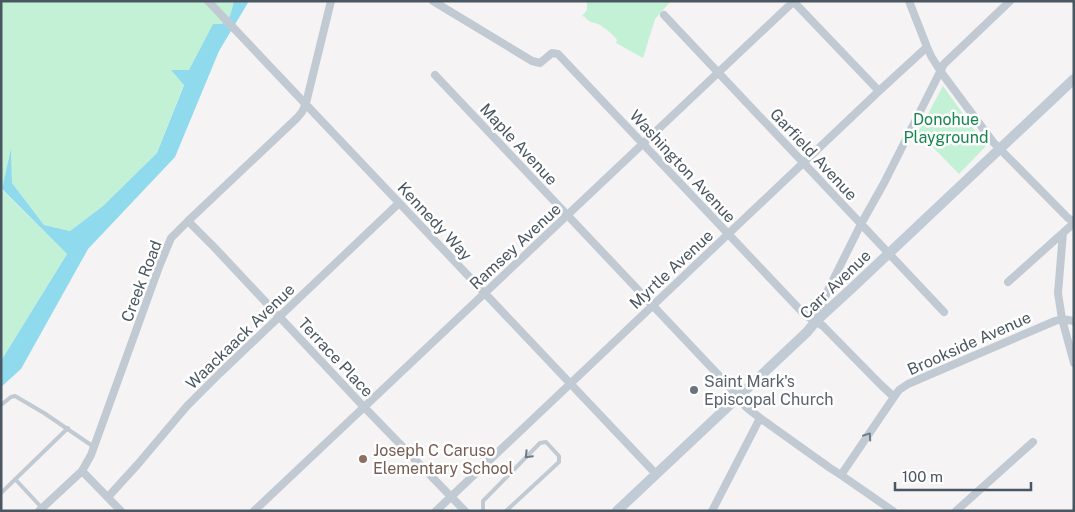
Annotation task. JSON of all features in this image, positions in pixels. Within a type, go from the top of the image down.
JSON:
[{"type":"street","name":"Kennedy Way","points":[[208,1],[656,474]]},
{"type":"street","name":"Creek Road","points":[[41,510],[82,471],[94,447],[171,238],[302,112],[306,103],[331,1]]},
{"type":"street","name":"Washington Avenue","points":[[433,1],[532,61],[540,62],[552,52],[556,52],[804,314],[823,326],[894,397]]},
{"type":"street","name":"Ramsey Avenue","points":[[254,511],[793,1]]},
{"type":"street","points":[[793,1],[879,91]]},
{"type":"street","points":[[909,1],[926,47],[941,72],[1000,150],[1074,222],[1008,282]]},
{"type":"street","points":[[816,321],[828,290],[944,64],[1010,1]]},
{"type":"street","name":"Garfield Avenue","points":[[664,15],[944,312]]},
{"type":"street","name":"Myrtle Avenue","points":[[436,511],[926,47]]},
{"type":"street","name":"Maple Avenue","points":[[434,75],[653,305],[746,407],[893,511]]},
{"type":"street","name":"Carr Avenue","points":[[617,511],[1074,79]]},
{"type":"street","name":"Waackaack Avenue","points":[[108,497],[187,406],[400,202]]},
{"type":"street","name":"Terrace Place","points":[[188,221],[465,511]]},
{"type":"street","points":[[1063,233],[1058,293],[1062,319],[1074,362]]},
{"type":"street","points":[[1062,319],[1074,321]]},
{"type":"street","points":[[1062,319],[1074,327]]},
{"type":"street","name":"Brookside Avenue","points":[[841,475],[899,390],[908,384],[1062,319]]},
{"type":"street","points":[[712,511],[760,418]]},
{"type":"street","points":[[956,511],[1032,442]]},
{"type":"street","points":[[82,471],[121,511]]},
{"type":"lane","points":[[1,405],[15,396],[68,428],[94,447]]},
{"type":"lane","points":[[1,492],[68,428]]},
{"type":"lane","points":[[483,511],[483,501],[540,442],[546,442],[559,456],[559,462],[506,511]]},
{"type":"lane","points":[[15,479],[41,510]]},
{"type":"green space","points":[[1,1],[234,1],[230,16],[222,24],[213,24],[189,71],[157,153],[103,206],[70,231],[44,225],[12,183],[11,152],[2,190],[67,254],[1,361]]},
{"type":"green space","points":[[587,1],[671,1],[655,19],[643,58],[616,43],[617,40],[607,30],[582,16],[587,10]]},
{"type":"green space","name":"Donohue Playground","points":[[943,86],[986,146],[959,174],[918,132]]},
{"type":"water","points":[[234,1],[249,1],[219,51],[175,157],[88,249],[21,369],[1,387],[1,361],[67,254],[2,189],[11,149],[12,183],[44,225],[70,231],[103,206],[157,153],[184,85],[171,70],[189,70],[213,24],[222,24],[230,16]]},
{"type":"place","name":"Saint Mark's Episcopal Church","points":[[694,390]]},
{"type":"place","name":"Joseph C Caruso Elementary School","points":[[363,459]]}]
